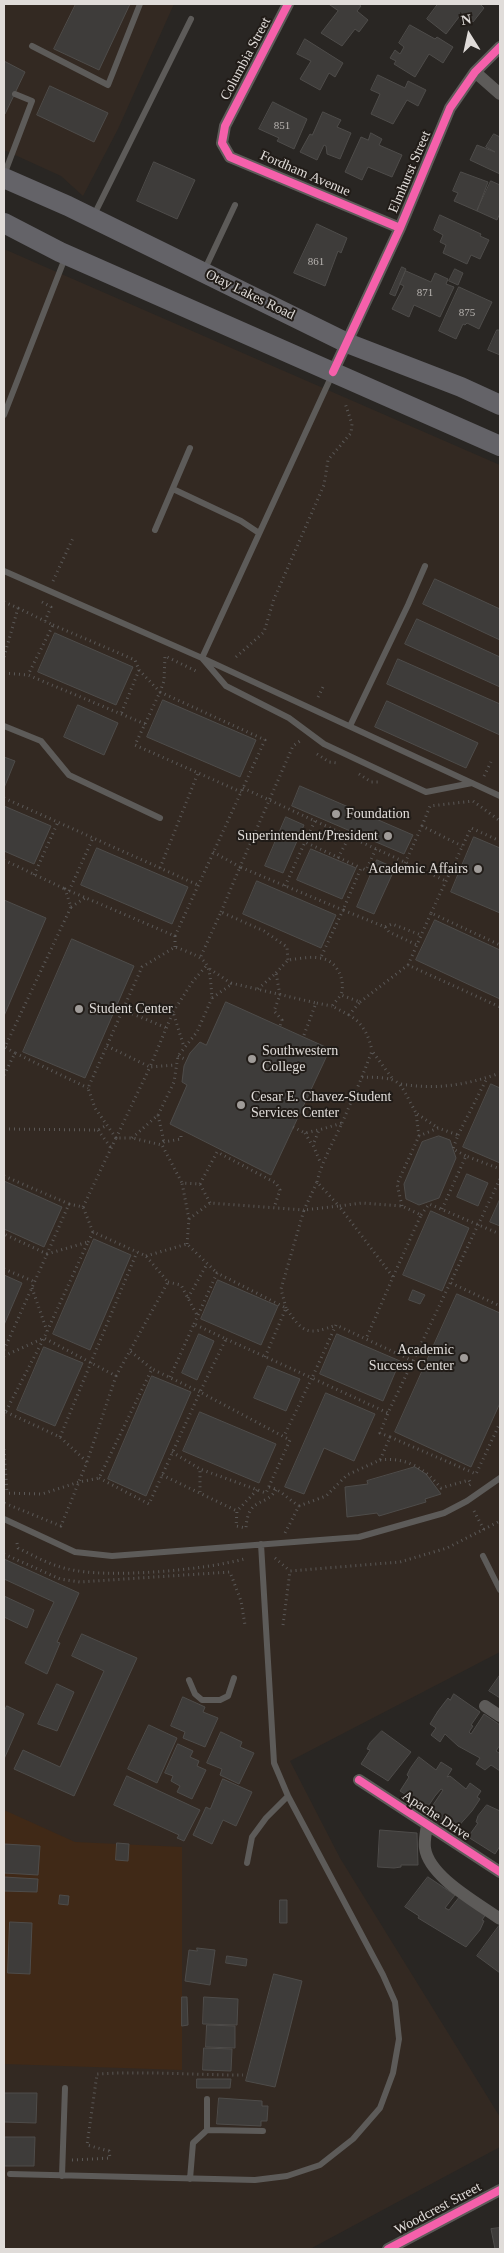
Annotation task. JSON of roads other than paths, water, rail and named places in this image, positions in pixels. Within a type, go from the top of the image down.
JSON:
[{"type":"main road","name":"Otay Lakes Road","points":[[4,177],[93,218],[347,343],[461,387],[500,405]]},
{"type":"main road","points":[[4,223],[67,255],[500,446]]},
{"type":"street","name":"Columbia Street","points":[[225,126],[288,4]]},
{"type":"street","name":"Elmhurst Street","points":[[333,372],[400,228],[450,108],[475,72],[500,47]]},
{"type":"street","points":[[475,72],[500,94]]},
{"type":"street","name":"Fordham Avenue","points":[[225,126],[222,143],[230,157],[400,228]]},
{"type":"street","points":[[485,1706],[500,1716]]},
{"type":"street","name":"Apache Drive","points":[[359,1780],[500,1872]]},
{"type":"street","points":[[427,1824],[425,1848],[430,1862],[440,1875],[500,1919]]},
{"type":"street","name":"Woodcrest Street","points":[[388,2249],[500,2190]]},
{"type":"lane","points":[[32,46],[108,85],[140,4]]},
{"type":"lane","points":[[93,218],[191,19]]},
{"type":"lane","points":[[4,177],[32,101],[15,94]]},
{"type":"lane","points":[[204,272],[235,205]]},
{"type":"lane","points":[[4,414],[67,255]]},
{"type":"lane","points":[[202,658],[333,372]]},
{"type":"lane","points":[[155,530],[190,448]]},
{"type":"lane","points":[[173,488],[241,521],[259,533]]},
{"type":"lane","points":[[350,726],[408,605],[424,566]]},
{"type":"lane","points":[[4,571],[202,658],[500,796]]},
{"type":"lane","points":[[202,658],[226,686],[289,718],[324,744],[398,780],[426,792],[472,783]]},
{"type":"lane","points":[[4,726],[41,741],[69,775],[160,818]]},
{"type":"lane","points":[[4,1519],[75,1552],[112,1556],[359,1536],[444,1512],[467,1501],[500,1478]]},
{"type":"lane","points":[[10,2174],[255,2180],[287,2176],[320,2165],[353,2139],[380,2108],[393,2073],[399,2039],[395,2002],[383,1975],[288,1796],[274,1763],[261,1544]]},
{"type":"lane","points":[[483,1556],[500,1590]]},
{"type":"lane","points":[[189,1680],[195,1694],[202,1700],[220,1700],[228,1696],[234,1678]]},
{"type":"lane","points":[[247,1863],[252,1837],[266,1818],[288,1796]]},
{"type":"lane","points":[[62,2176],[64,2088]]},
{"type":"lane","points":[[207,2099],[207,2130]]},
{"type":"lane","points":[[190,2179],[193,2143],[207,2130],[263,2131]]},
{"type":"place","name":"Foundation","points":[[336,814]]},
{"type":"place","name":"Superintendent/President","points":[[388,836]]},
{"type":"place","name":"Academic Affairs","points":[[478,869]]},
{"type":"place","name":"Student Center","points":[[79,1009]]},
{"type":"place","name":"Southwestern College","points":[[252,1059]]},
{"type":"place","name":"Cesar E. Chavez-Student Services Center","points":[[241,1105]]},
{"type":"place","name":"Academic Success Center","points":[[464,1358]]}]
